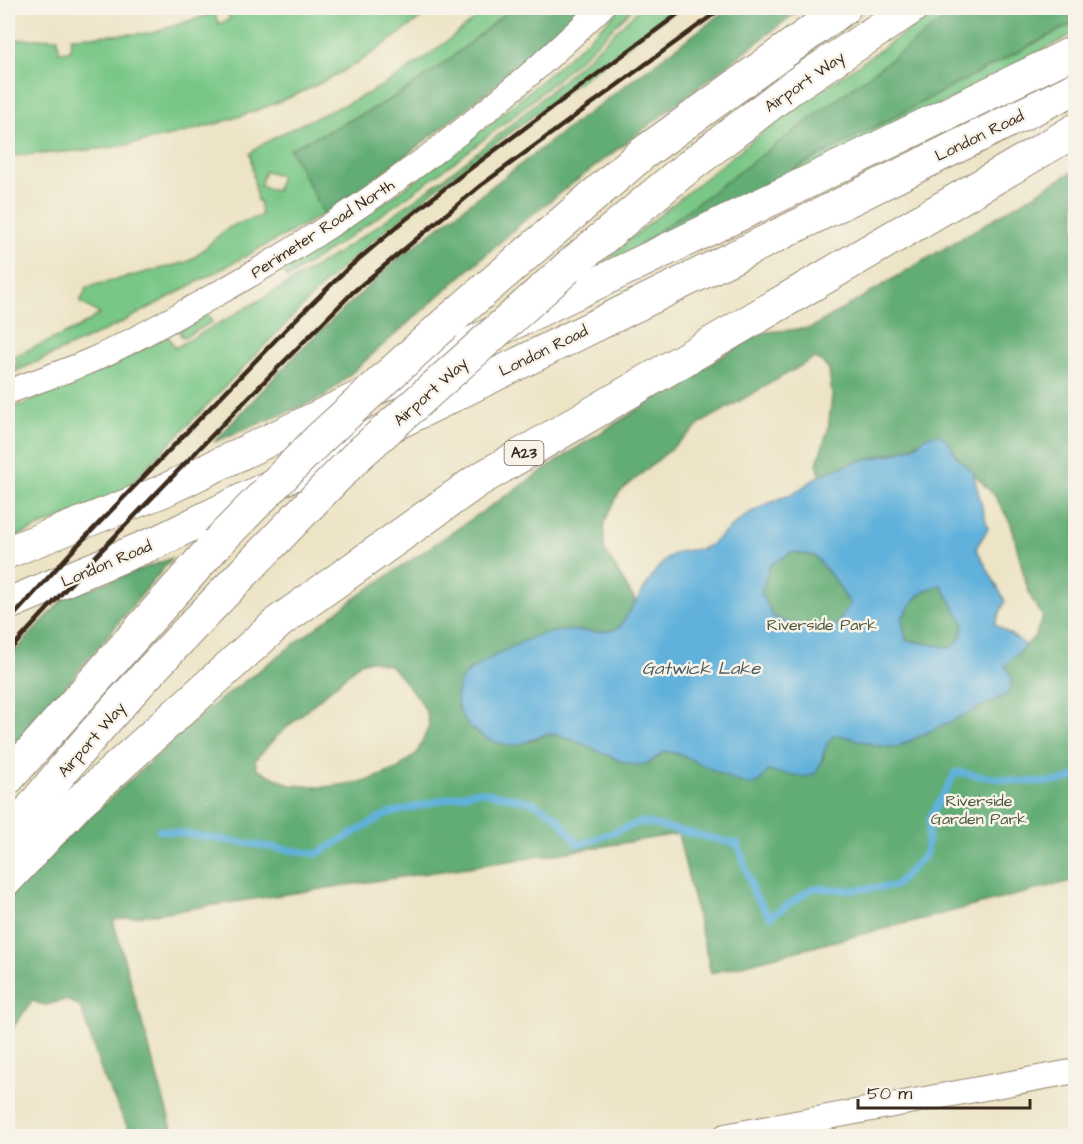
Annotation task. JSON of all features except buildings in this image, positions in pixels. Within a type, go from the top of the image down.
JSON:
[{"type":"highway","points":[[8,778],[25,756],[217,543],[319,439],[445,324],[642,154],[844,8]]},
{"type":"highway","name":"Airport Way","points":[[8,839],[36,802],[153,667],[356,457],[567,268],[678,175],[792,88],[911,8]]},
{"type":"highway","name":"A23","points":[[8,878],[79,802],[280,621],[477,481],[1076,130]]},
{"type":"main road","points":[[8,552],[163,491],[1076,51]]},
{"type":"main road","name":"London Road","points":[[8,604],[159,541],[1076,88]]},
{"type":"street","name":"Perimeter Road North","points":[[8,392],[113,350],[220,292],[322,231],[388,185],[468,124],[545,60],[601,8]]},
{"type":"street","points":[[725,1137],[1076,1071]]},
{"type":"green space","points":[[225,8],[436,8],[365,58],[337,74],[250,113],[157,139],[126,145],[82,151],[8,156],[8,40],[58,38],[59,52],[70,51],[71,37],[152,33],[214,13],[219,24],[230,19]]},
{"type":"green space","points":[[489,8],[511,8],[454,55],[410,87],[369,111],[291,149],[324,214],[117,325],[8,375],[8,364],[14,366],[18,364],[14,356],[78,328],[100,314],[80,302],[87,287],[187,262],[228,228],[261,216],[250,153],[293,128],[385,84],[431,53]],"holes":[[[265,171],[281,176],[276,191],[260,186]]]},
{"type":"green space","points":[[511,8],[582,8],[457,116],[324,214],[290,149],[369,111],[410,87],[455,55]]},
{"type":"green space","points":[[621,8],[633,8],[553,83],[511,118],[423,185],[287,278],[283,270],[372,211],[459,148],[542,80]]},
{"type":"green space","points":[[640,8],[678,8],[444,182],[370,243],[324,284],[123,492],[8,540],[8,410],[66,386],[168,336],[175,348],[309,271],[397,212],[482,148],[563,80]]},
{"type":"green space","points":[[729,8],[802,8],[525,220],[324,397],[214,442],[303,347],[400,257]]},
{"type":"green space","points":[[941,8],[960,8],[623,259],[1075,22],[1075,33],[965,92],[619,261],[594,271],[631,238],[771,125]]},
{"type":"green space","points":[[960,8],[1075,8],[1075,22],[619,261]]},
{"type":"green space","name":"Riverside Park","points":[[1075,170],[1075,880],[711,973],[678,834],[113,920],[174,1136],[132,1136],[103,1076],[81,1008],[74,1003],[65,1000],[46,1005],[33,1000],[8,1034],[8,897],[40,863],[205,711],[358,596],[575,449],[753,337],[766,332],[811,328]],"holes":[[[814,358],[821,361],[829,370],[832,396],[828,430],[817,463],[820,475],[856,462],[902,450],[927,437],[948,441],[956,456],[995,496],[1011,524],[1027,587],[1032,600],[1043,616],[1035,636],[1005,666],[1012,680],[1006,695],[897,747],[881,746],[834,735],[825,744],[823,760],[790,774],[768,771],[759,782],[665,751],[656,758],[628,763],[561,736],[548,734],[528,742],[461,680],[470,669],[522,643],[594,632],[611,632],[620,627],[636,602],[604,549],[604,523],[619,493],[703,422]],[[371,660],[391,666],[420,700],[427,714],[429,726],[417,753],[397,769],[364,782],[323,787],[290,785],[257,769],[255,760],[274,739],[360,663]]]},
{"type":"green space","points":[[207,314],[212,322],[185,337],[181,336],[179,330]]},
{"type":"green space","points":[[792,552],[815,556],[851,604],[837,624],[815,633],[773,617],[761,592],[770,565]]},
{"type":"green space","points":[[172,558],[8,757],[8,659],[64,598]]},
{"type":"green space","points":[[941,585],[964,624],[961,637],[952,648],[906,640],[902,619],[922,593]]},
{"type":"water","name":"Gatwick Lake","points":[[939,434],[948,441],[956,456],[973,472],[988,529],[976,548],[1005,601],[995,624],[1026,645],[1005,666],[1012,680],[1006,695],[897,747],[881,746],[834,735],[825,748],[817,772],[806,777],[768,771],[759,782],[749,785],[679,754],[665,751],[648,763],[635,764],[624,762],[574,740],[550,734],[516,745],[499,743],[477,733],[461,715],[457,693],[461,681],[474,668],[524,641],[546,633],[607,631],[620,627],[656,570],[668,557],[681,551],[701,549],[710,545],[746,515],[794,493],[820,475],[856,462],[914,447],[927,436]],"holes":[[[792,552],[815,556],[834,579],[850,604],[837,624],[815,633],[773,617],[761,592],[770,565]],[[941,585],[964,624],[961,637],[952,648],[906,640],[902,619],[922,593]]]},
{"type":"waterway","points":[[159,830],[317,854],[387,814],[478,791],[532,802],[555,815],[579,845],[641,822],[738,844],[754,894],[770,917],[813,888],[852,890],[895,886],[926,854],[930,817],[956,772],[1035,782],[1066,780],[1076,775]]},
{"type":"railway","points":[[8,622],[75,548],[346,270],[459,177],[686,8]]},
{"type":"railway","points":[[8,652],[95,557],[353,292],[480,186],[722,8]]},
{"type":"park label","name":"Riverside Garden Park","points":[[979,809]]}]
